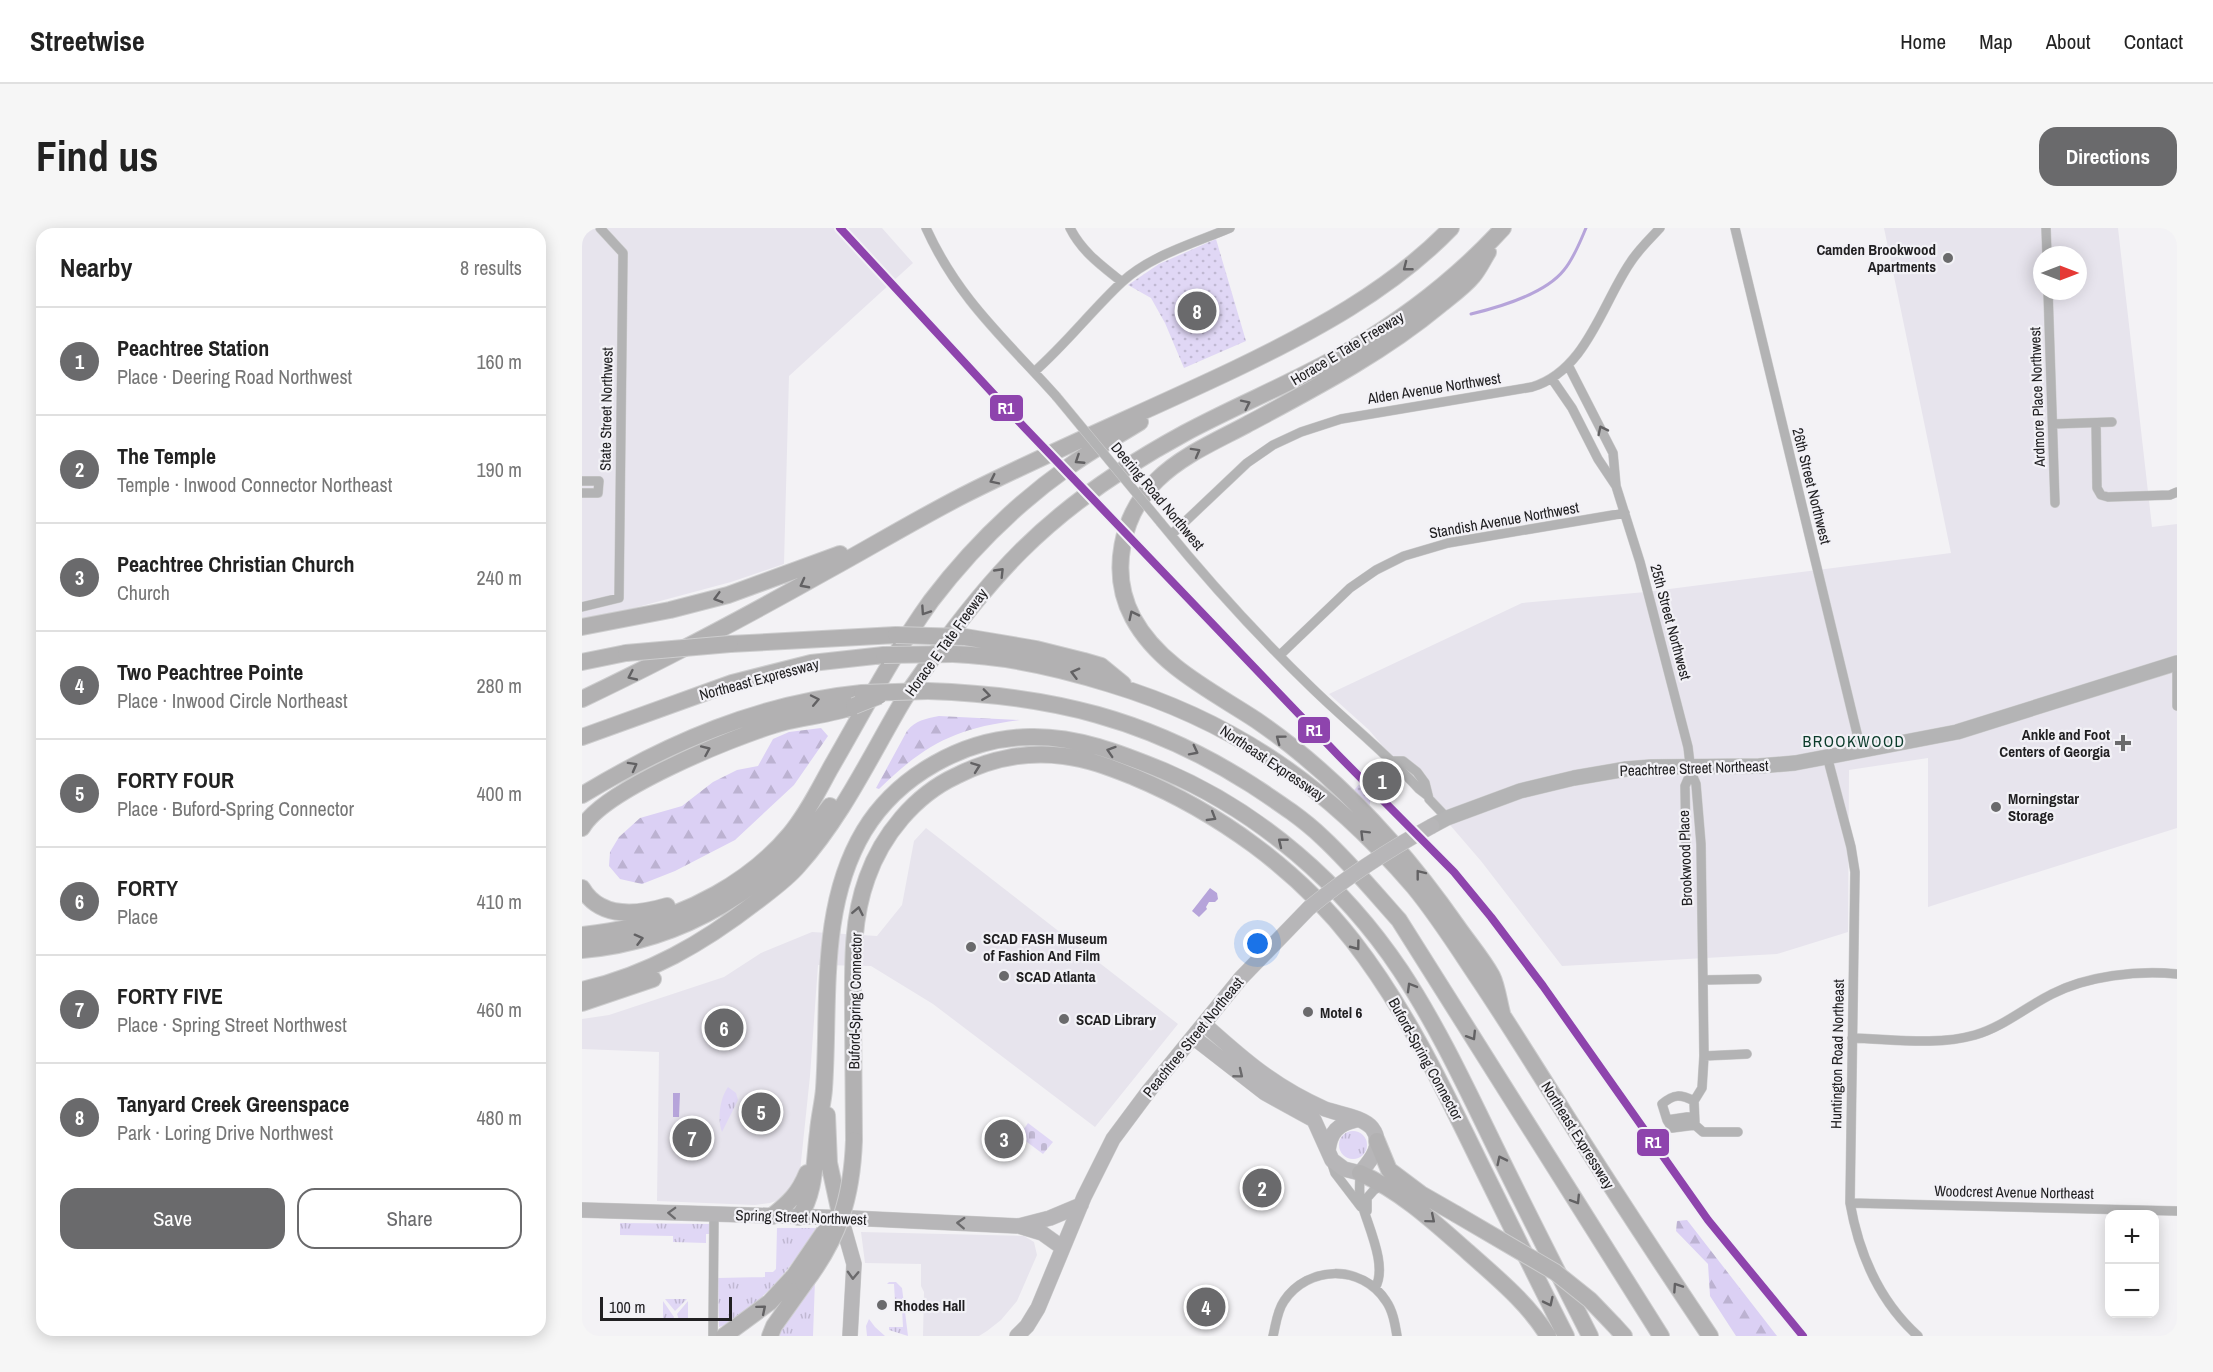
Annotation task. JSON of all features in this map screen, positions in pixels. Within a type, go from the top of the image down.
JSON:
[{"type":"highway","points":[[582,699],[648,668],[825,573],[909,524],[1033,461],[1200,386],[1295,339],[1342,313],[1385,284],[1415,261],[1451,228]]},
{"type":"highway","points":[[1502,229],[1474,275],[1408,331],[1336,376],[1167,470],[1143,496],[1132,514],[1125,532],[1120,566],[1126,600],[1133,617],[1146,638],[1159,652],[1183,672],[1287,743],[1366,814],[1411,863],[1493,978],[1502,1013]]},
{"type":"highway","name":"Horace E Tate Freeway","points":[[582,990],[638,974],[673,958],[731,921],[796,869],[842,808],[902,702],[979,594],[1030,542],[1070,508],[1123,470],[1159,448],[1350,350],[1433,294],[1458,273],[1502,229]]},
{"type":"highway","points":[[582,935],[651,922],[694,905],[756,867],[792,832],[838,757],[885,671],[930,603],[985,539],[1019,506],[1067,468],[1200,386]]},
{"type":"highway","points":[[582,627],[670,610],[728,595],[818,563],[909,524]]},
{"type":"highway","points":[[582,657],[730,644],[896,635],[965,637],[1036,649],[1092,663],[1101,666],[1131,690]]},
{"type":"highway","points":[[582,662],[626,653]]},
{"type":"highway","name":"Northeast Expressway","points":[[582,737],[732,683],[811,663],[884,655],[952,654],[1004,658],[1040,665],[1131,690],[1220,727],[1292,772],[1337,808],[1369,838],[1415,889],[1502,1013],[1618,1198],[1710,1336]]},
{"type":"highway","name":"Peachtree Street Northeast","points":[[1432,826],[1447,818],[1521,791],[1574,778],[1626,769],[1691,769],[1795,762],[1957,732],[2177,663]]},
{"type":"highway","name":"Northeast Expressway","points":[[858,700],[885,693],[928,691],[973,693],[1062,706],[1105,716],[1152,732],[1224,767],[1275,800],[1320,835],[1352,866],[1399,920],[1661,1336]]},
{"type":"highway","points":[[582,795],[641,761],[722,725],[768,710],[820,698],[858,700]]},
{"type":"highway","points":[[582,828],[599,809],[641,783],[689,758],[774,725],[858,700]]},
{"type":"highway","points":[[582,950],[618,945],[657,935],[693,921],[750,888],[799,846],[818,823],[902,702]]},
{"type":"highway","name":"Buford-Spring Connector","points":[[824,1094],[830,950],[839,889],[849,860],[865,828],[885,803],[906,783],[931,766],[960,751],[986,742],[1018,737],[1050,737],[1111,750],[1196,785],[1232,805],[1309,863],[1370,930],[1402,972],[1440,1038],[1590,1336]]},
{"type":"highway","name":"Buford-Spring Connector","points":[[724,1336],[799,1280],[829,1221],[841,1190],[854,1140],[852,965],[855,929],[867,876],[882,845],[923,796],[945,781],[994,760],[1033,754],[1063,755],[1103,765],[1150,784],[1196,807],[1232,829],[1277,863],[1333,918],[1353,941],[1409,1023],[1566,1336]]},
{"type":"highway","points":[[582,888],[592,900],[602,907],[629,913],[665,906],[711,887],[753,859],[784,831],[805,806],[838,757]]},
{"type":"highway","points":[[582,1003],[655,978],[703,953],[752,916],[762,897]]},
{"type":"highway","points":[[799,1217],[805,1208],[816,1168],[816,1143],[824,1094]]},
{"type":"highway","points":[[824,1094],[829,1162],[841,1218]]},
{"type":"highway","points":[[1377,1141],[1389,1170],[1421,1194],[1555,1272],[1590,1300],[1619,1331]]},
{"type":"highway","points":[[772,1216],[798,1193],[816,1143]]},
{"type":"highway","points":[[1360,1173],[1407,1199],[1495,1275],[1541,1324],[1548,1336]]},
{"type":"highway","points":[[770,1336],[799,1280]]},
{"type":"main road","name":"Peachtree Street Northeast","points":[[1017,1336],[1027,1326],[1038,1308],[1081,1205],[1113,1139],[1148,1092],[1243,976],[1309,908],[1346,878],[1400,843],[1432,826]]},
{"type":"main road","points":[[1193,1037],[1265,1093],[1314,1120],[1329,1155],[1338,1166],[1360,1173],[1374,1155],[1377,1141],[1372,1129],[1356,1120],[1327,1110],[1267,1078],[1204,1024]]},
{"type":"main road","points":[[1329,1155],[1330,1140],[1337,1128],[1356,1120]]},
{"type":"main road","name":"Spring Street Northwest","points":[[1020,1226],[1050,1218],[1081,1205]]},
{"type":"main road","name":"Spring Street Northwest","points":[[582,1210],[1020,1226],[1035,1230],[1063,1248]]},
{"type":"main road","points":[[841,1218],[854,1264],[850,1336]]},
{"type":"street","name":"State Street Northwest","points":[[582,607],[619,598],[623,253],[600,228]]},
{"type":"street","name":"Deering Road Northwest","points":[[926,228],[960,289],[986,322],[1056,396],[1212,584],[1314,689],[1393,761],[1403,761],[1417,772],[1425,783],[1429,799],[1447,818]]},
{"type":"street","points":[[1070,228],[1092,259],[1122,282]]},
{"type":"street","points":[[1034,372],[1065,344],[1102,300],[1122,282],[1158,258],[1219,230],[1230,228]]},
{"type":"street","name":"Alden Avenue Northwest","points":[[1171,535],[1247,463],[1300,432],[1341,419],[1532,387],[1552,379],[1568,365],[1584,343],[1629,263],[1660,228]]},
{"type":"street","name":"26th Street Northwest","points":[[1735,228],[1862,750]]},
{"type":"street","points":[[2046,228],[2047,246]]},
{"type":"street","name":"Ardmore Place Northwest","points":[[2048,300],[2055,503]]},
{"type":"street","name":"25th Street Northwest","points":[[1568,365],[1613,453],[1616,486]]},
{"type":"street","name":"25th Street Northwest","points":[[1552,379],[1572,408],[1598,459],[1616,486],[1688,747],[1691,769]]},
{"type":"street","points":[[2053,424],[2112,422]]},
{"type":"street","points":[[2096,423],[2097,488],[2101,495],[2108,497],[2170,495],[2177,492]]},
{"type":"street","points":[[582,481],[598,481],[598,493],[582,493]]},
{"type":"street","name":"Standish Avenue Northwest","points":[[1280,655],[1350,588],[1376,570],[1404,556],[1448,543],[1625,513]]},
{"type":"street","points":[[2177,669],[2177,706]]},
{"type":"street","name":"Huntington Road Northeast","points":[[1827,756],[1851,847],[1855,872],[1850,1203],[1860,1247],[1876,1283],[1892,1307],[1918,1336]]},
{"type":"street","name":"Brookwood Place","points":[[1691,769],[1696,784],[1701,844],[1704,1056],[1702,1088],[1694,1101]]},
{"type":"street","name":"Brookwood Place","points":[[1686,845],[1685,786],[1691,769]]},
{"type":"street","points":[[1852,1038],[1936,1041],[1960,1038],[1995,1027],[2052,994],[2087,980],[2115,975],[2177,974]]},
{"type":"street","points":[[1703,980],[1757,978]]},
{"type":"street","points":[[1704,1056],[1747,1054]]},
{"type":"street","points":[[1695,1120],[1667,1120],[1662,1104],[1672,1096],[1682,1095],[1694,1101],[1695,1120],[1703,1132],[1737,1132]]},
{"type":"street","points":[[1329,1155],[1335,1173],[1368,1220]]},
{"type":"street","points":[[1360,1173],[1360,1194],[1376,1248],[1379,1281],[1375,1288]]},
{"type":"street","points":[[1368,1220],[1367,1198],[1374,1190],[1384,1185]]},
{"type":"street","name":"Woodcrest Avenue Northeast","points":[[1850,1203],[2177,1211]]},
{"type":"street","points":[[713,1336],[714,1214]]},
{"type":"street","points":[[1273,1336],[1279,1310],[1292,1290],[1318,1275],[1341,1274],[1363,1280],[1375,1288],[1391,1310],[1397,1336]]},
{"type":"shaded area","points":[[582,228],[882,228],[913,263],[789,376],[784,564],[731,582],[634,608],[582,619]]},
{"type":"shaded area","points":[[1884,228],[2118,228],[2152,527],[2177,524],[2177,828],[1928,907],[1928,758],[1849,770],[1848,932],[1777,954],[1562,966],[1481,861],[1369,730],[1329,694],[1522,603],[1646,592],[1951,553]]},
{"type":"shaded area","points":[[926,828],[1178,1024],[1095,1127],[933,1004],[871,966],[818,965],[799,1181],[779,1200],[770,1203],[755,1205],[657,1201],[659,1052],[582,1049],[582,1019],[609,1015],[724,977],[761,953],[812,932],[877,936],[902,905],[914,841]]},
{"type":"shaded area","points":[[1210,888],[1217,893],[1218,899],[1215,902],[1209,902],[1207,909],[1199,917],[1192,911]]},
{"type":"shaded area","points":[[673,1093],[680,1093],[679,1117],[673,1117]]},
{"type":"shaded area","points":[[861,1232],[1024,1236],[1034,1242],[1037,1255],[1017,1301],[1001,1320],[987,1331],[979,1336],[923,1336],[924,1292],[921,1286],[921,1264],[865,1263]]},
{"type":"green space","points":[[1216,239],[1246,341],[1184,368],[1165,323],[1151,298],[1128,285],[1159,264]]},
{"type":"green space","points":[[939,716],[1020,720],[997,723],[959,733],[911,760],[879,789],[876,788],[910,727],[917,722]]},
{"type":"green space","points":[[821,728],[828,736],[794,785],[735,840],[675,871],[642,884],[620,879],[609,866],[610,852],[619,837],[640,818],[682,806],[713,782],[737,770],[758,766],[773,739],[789,732]]},
{"type":"green space","points":[[1360,783],[1369,795],[1368,810],[1351,794]]},
{"type":"green space","points":[[728,1087],[736,1093],[738,1100],[722,1132],[720,1109]]},
{"type":"green space","points":[[1028,1123],[1053,1142],[1043,1154],[1019,1136]]},
{"type":"green space","points":[[1353,1131],[1363,1135],[1367,1145],[1363,1155],[1353,1159],[1343,1155],[1339,1145],[1343,1135]]},
{"type":"green space","points":[[1687,1220],[1777,1336],[1736,1336],[1710,1296],[1708,1264],[1676,1231],[1677,1221]]},
{"type":"green space","points":[[620,1223],[709,1224],[709,1234],[706,1234],[706,1243],[673,1242],[673,1236],[620,1235]]},
{"type":"green space","points":[[777,1228],[816,1228],[790,1266],[770,1289],[747,1309],[719,1327],[718,1278],[765,1277],[765,1272],[773,1272],[776,1269]]},
{"type":"green space","points":[[815,1280],[813,1336],[775,1336]]},
{"type":"green space","points":[[896,1282],[902,1288],[908,1336],[889,1330],[889,1327],[903,1327],[902,1308],[895,1301],[894,1284],[887,1284]]},
{"type":"green space","points":[[665,1299],[687,1299],[675,1311]]},
{"type":"green space","points":[[663,1301],[674,1317],[673,1320],[663,1320]]},
{"type":"green space","points":[[688,1301],[688,1320],[679,1320],[677,1314]]},
{"type":"green space","points":[[869,1319],[885,1336],[867,1336],[866,1326]]},
{"type":"waterway","points":[[1471,314],[1495,308],[1546,286],[1564,270],[1571,260],[1586,228]]},
{"type":"transit line","name":"R1","points":[[840,228],[1024,427],[1339,756],[1454,872],[1543,986],[1708,1220],[1803,1336]]},
{"type":"place","name":"Camden Brookwood Apartments","points":[[1948,258]]},
{"type":"place","name":"Tanyard Creek Greenspace","points":[[1197,311]]},
{"type":"place","name":"Ankle and Foot Centers of Georgia","points":[[2123,743]]},
{"type":"place","name":"Peachtree Station","points":[[1382,781]]},
{"type":"place","name":"Morningstar Storage","points":[[1996,807]]},
{"type":"place","name":"SCAD FASH Museum of Fashion And Film","points":[[971,947]]},
{"type":"place","name":"SCAD Atlanta","points":[[1004,976]]},
{"type":"place","name":"Motel 6","points":[[1308,1012]]},
{"type":"place","name":"SCAD Library","points":[[1064,1019]]},
{"type":"place","name":"FORTY","points":[[724,1028]]},
{"type":"place","name":"FORTY FOUR","points":[[761,1112]]},
{"type":"place","name":"FORTY FIVE","points":[[692,1138]]},
{"type":"place","name":"Peachtree Christian Church","points":[[1004,1139]]},
{"type":"place","name":"The Temple","points":[[1262,1188]]},
{"type":"place","name":"Rhodes Hall","points":[[882,1305]]},
{"type":"place","name":"Two Peachtree Pointe","points":[[1206,1307]]},
{"type":"district","name":"BROOKWOOD","points":[[1854,741]]}]
